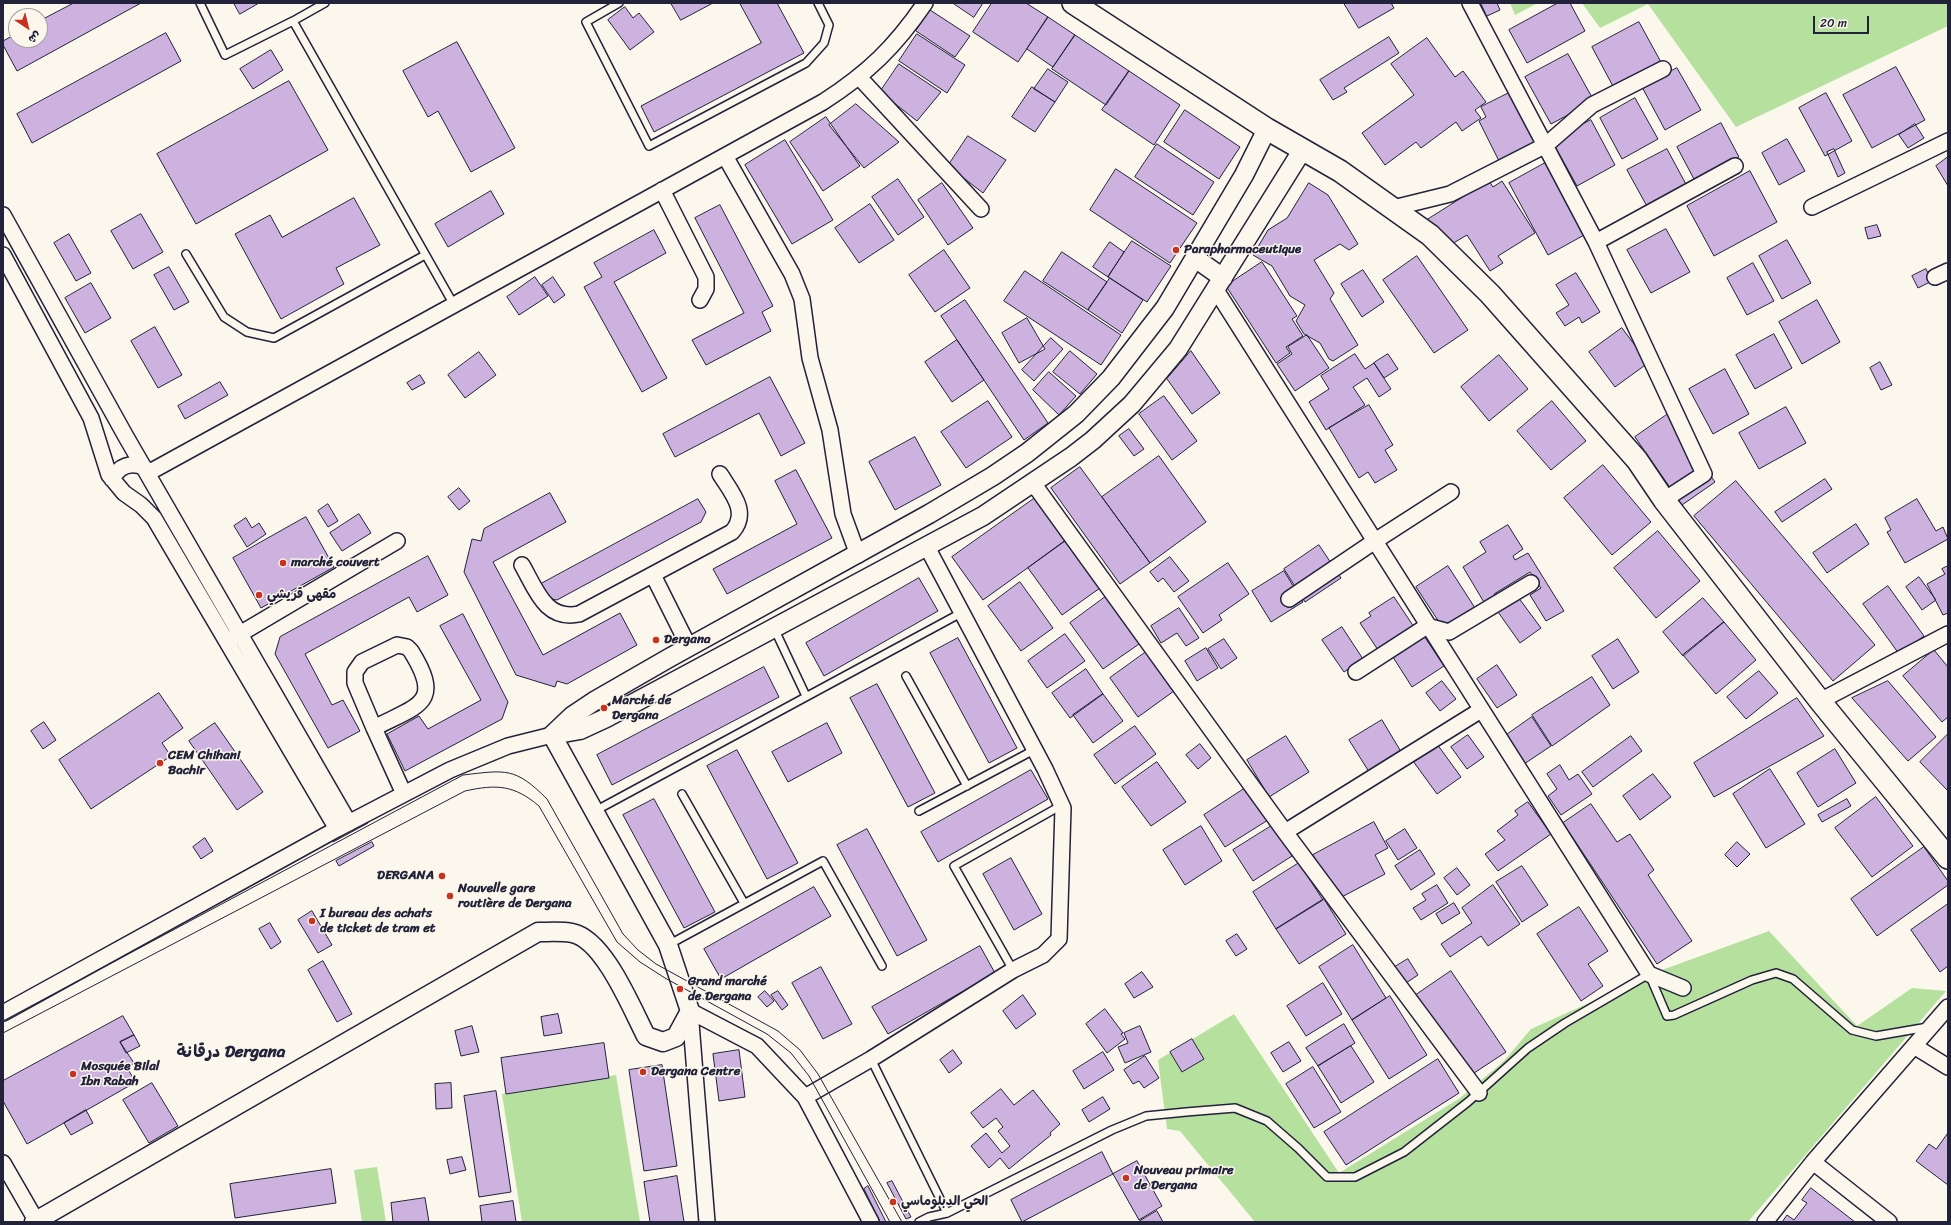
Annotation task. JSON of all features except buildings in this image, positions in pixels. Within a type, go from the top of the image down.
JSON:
[{"type":"main road","points":[[1073,3],[1267,129],[1340,171],[1430,235],[1490,294],[1637,460],[1664,500],[1820,701],[1948,858]]},
{"type":"street","points":[[149,475],[823,102],[859,77],[890,49],[925,3]]},
{"type":"street","points":[[1470,3],[1596,242],[1704,474],[1664,500]]},
{"type":"street","points":[[1393,208],[1450,194],[1546,145],[1592,105],[1663,69]]},
{"type":"street","points":[[859,77],[981,209]]},
{"type":"street","points":[[552,735],[584,707],[689,646],[882,541],[993,476],[1076,414],[1111,378],[1138,345],[1165,308],[1244,176],[1267,129]]},
{"type":"street","points":[[1812,207],[1948,141]]},
{"type":"street","points":[[3,1013],[343,826],[450,770],[489,753],[528,740],[566,733],[593,725],[927,547],[983,516],[1033,483],[1087,444],[1132,404],[1178,349],[1303,149]]},
{"type":"street","points":[[725,156],[792,274],[800,293],[805,312],[810,358],[830,430],[843,514],[858,554]]},
{"type":"street","points":[[1596,242],[1735,166]]},
{"type":"street","points":[[662,190],[706,277],[706,289],[700,300]]},
{"type":"street","points":[[3,215],[65,329],[240,634],[343,826]]},
{"type":"street","points":[[3,255],[91,418],[103,459],[112,479],[124,493],[154,518],[227,641],[343,826]]},
{"type":"street","points":[[1195,258],[1219,284],[1427,626],[1649,974],[1683,988]]},
{"type":"street","points":[[112,479],[115,473],[126,466],[139,465],[149,475]]},
{"type":"street","points":[[522,565],[544,604],[550,609],[563,615],[579,614],[726,535],[737,526],[741,512],[739,505],[720,474]]},
{"type":"street","points":[[134,500],[147,496],[149,475]]},
{"type":"street","points":[[1033,483],[1285,832],[1479,1093]]},
{"type":"street","points":[[1289,599],[1451,492]]},
{"type":"street","points":[[227,641],[397,541]]},
{"type":"street","points":[[882,541],[893,564]]},
{"type":"street","points":[[805,1097],[871,1059],[1013,970],[1043,955],[1059,939],[1064,808],[927,547]]},
{"type":"street","points":[[653,575],[689,646]]},
{"type":"street","points":[[1356,672],[1427,626],[1450,632],[1531,583]]},
{"type":"street","points":[[1820,701],[1948,634]]},
{"type":"street","points":[[374,728],[418,704],[425,696],[426,681],[411,651],[402,646],[392,646],[362,662],[355,672],[354,683],[374,728],[404,794]]},
{"type":"street","points":[[1285,832],[1482,710]]},
{"type":"street","points":[[552,735],[668,945],[690,1010],[707,1222]]},
{"type":"street","points":[[3,1163],[36,1222],[538,932],[573,933],[593,945],[606,959],[646,1036],[663,1042],[676,1037],[690,1010]]},
{"type":"street","points":[[1765,1222],[1813,1162],[1948,1008]]},
{"type":"street","points":[[690,1010],[757,1046],[805,1097],[870,1222]]},
{"type":"street","points":[[1914,1046],[1948,1067]]},
{"type":"street","points":[[1813,1162],[1889,1222]]},
{"type":"lane","points":[[200,3],[225,55],[293,21],[325,3]]},
{"type":"lane","points":[[619,3],[586,22],[649,146],[806,63],[824,43],[829,25],[818,3]]},
{"type":"lane","points":[[293,21],[454,305]]},
{"type":"lane","points":[[186,254],[224,317],[247,332],[274,338],[425,255]]},
{"type":"lane","points":[[595,811],[961,613]]},
{"type":"lane","points":[[774,628],[806,696]]},
{"type":"lane","points":[[906,676],[967,786]]},
{"type":"lane","points":[[919,812],[1034,750]]},
{"type":"lane","points":[[682,794],[744,903]]},
{"type":"lane","points":[[1013,970],[954,866],[1062,805]]},
{"type":"lane","points":[[668,945],[823,861],[882,966]]},
{"type":"lane","points":[[919,1222],[929,1217],[947,1213],[1112,1130],[1146,1116],[1235,1108],[1267,1121],[1298,1148],[1326,1177],[1356,1176],[1404,1152],[1479,1093],[1528,1048],[1565,1023],[1649,974],[1667,1016],[1674,1015],[1752,980],[1776,973],[1793,979],[1852,1030],[1876,1036],[1932,1026]]},
{"type":"lane","points":[[871,1059],[947,1213]]},
{"type":"green space","points":[[1510,3],[1538,3],[1515,15]]},
{"type":"green space","points":[[1582,3],[1948,3],[1948,26],[1736,127],[1648,4],[1600,28]]},
{"type":"green space","points":[[1769,931],[1857,1026],[1912,988],[1946,991],[1748,1222],[1255,1222],[1180,1131],[1167,1129],[1158,1060],[1234,1014],[1339,1173],[1460,1098],[1503,1062],[1531,1029],[1662,970]]},
{"type":"green space","points":[[616,1075],[640,1222],[522,1222],[502,1094]]},
{"type":"green space","points":[[377,1167],[386,1222],[362,1222],[354,1170]]},
{"type":"tram line","points":[[3,1021],[463,775],[490,772],[509,773],[526,781],[547,799],[623,934],[638,950],[656,964],[778,1031],[800,1050],[818,1074],[902,1222]]},
{"type":"tram line","points":[[3,1033],[465,791],[487,787],[505,788],[521,794],[539,806],[617,942],[640,962],[665,978],[767,1034],[791,1053],[809,1076],[890,1222]]},
{"type":"place","name":"Parapharmaceutique","points":[[1176,250]]},
{"type":"place","name":"marché couvert","points":[[283,563]]},
{"type":"place","name":"مقهى قريشي","points":[[259,595]]},
{"type":"place","name":"Dergana","points":[[656,640]]},
{"type":"place","name":"Marché de Dergana","points":[[604,708]]},
{"type":"place","name":"CEM Chihani Bachir","points":[[160,763]]},
{"type":"place","name":"DERGANA","points":[[442,876]]},
{"type":"place","name":"Nouvelle gare routière de Dergana","points":[[450,896]]},
{"type":"place","name":"I bureau des achats de ticket de tram et","points":[[312,921]]},
{"type":"place","name":"Grand marché de Dergana","points":[[680,989]]},
{"type":"place","name":"Dergana Centre","points":[[643,1072]]},
{"type":"place","name":"Mosquée Bilal Ibn Rabah","points":[[73,1074]]},
{"type":"place","name":"Nouveau primaire de Dergana","points":[[1126,1178]]},
{"type":"place","name":"الحي الدبلوماسي","points":[[893,1202]]},
{"type":"district","name":"درقانة Dergana","points":[[231,1053]]}]
